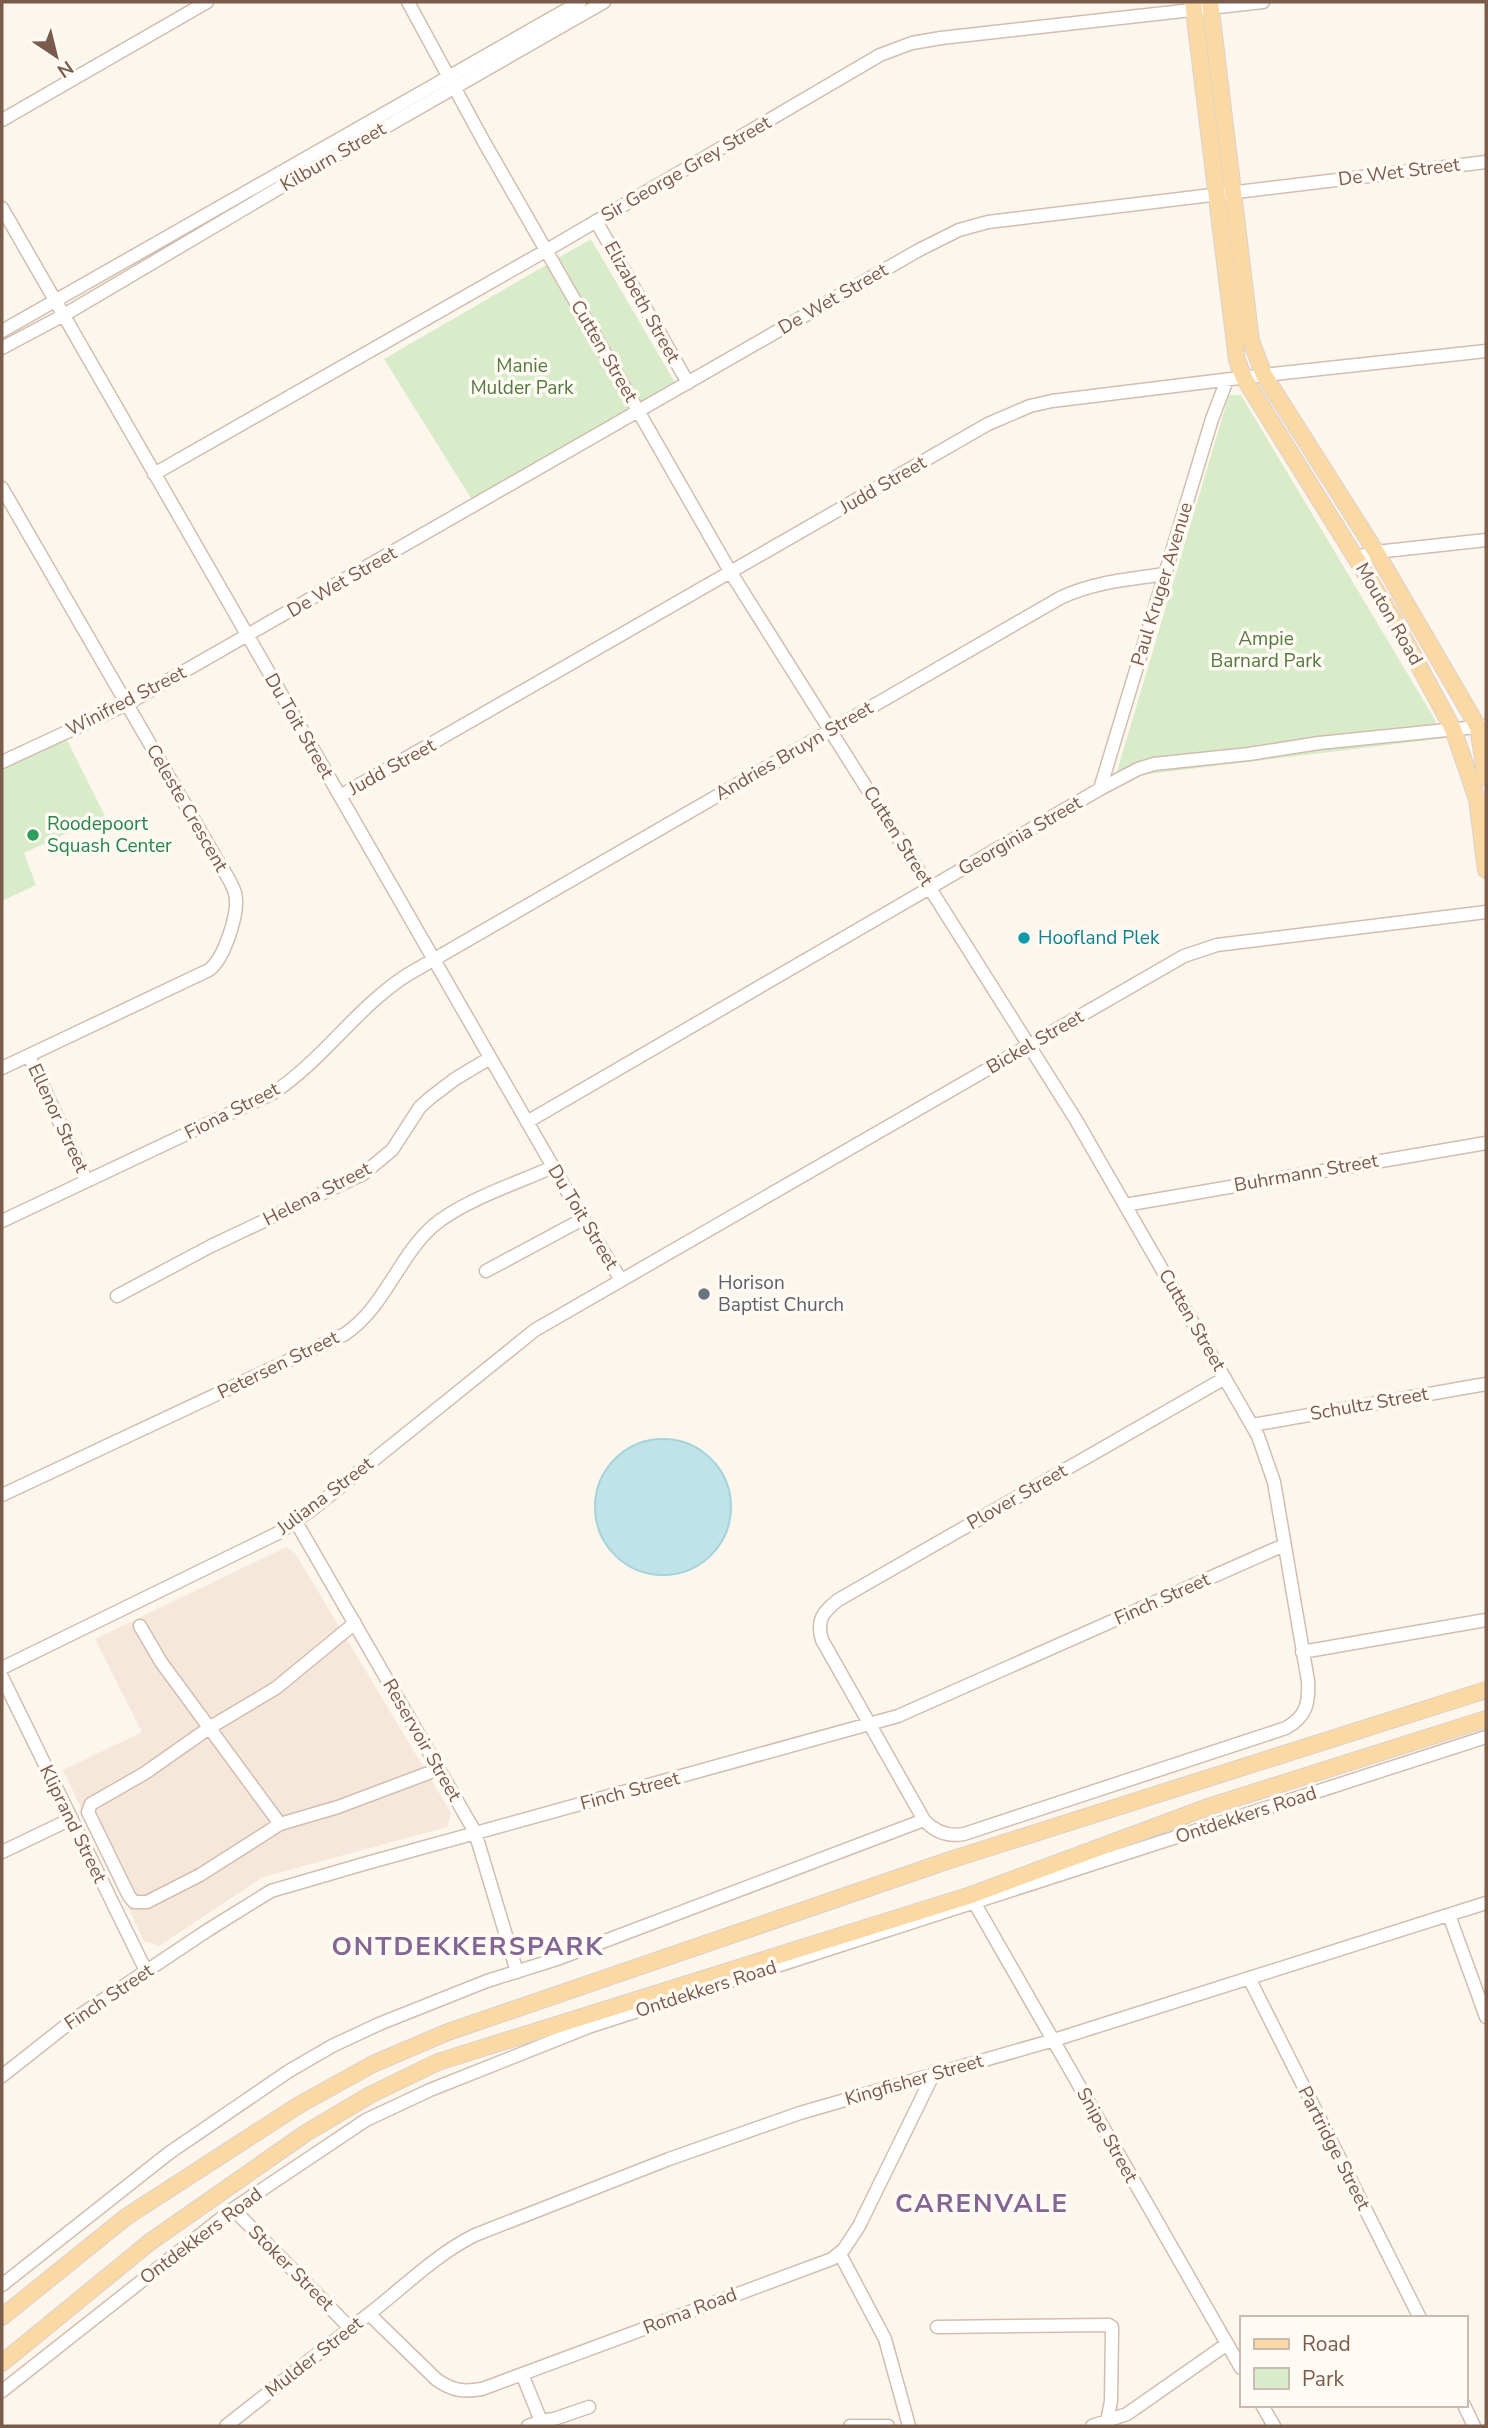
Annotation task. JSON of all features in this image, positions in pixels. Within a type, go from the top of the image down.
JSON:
[{"type":"main road","points":[[1210,5],[1251,341],[1264,375]]},
{"type":"main road","points":[[1193,6],[1233,344],[1244,378]]},
{"type":"main road","name":"Mouton Road","points":[[1264,375],[1482,727],[1486,778]]},
{"type":"main road","name":"Mouton Road","points":[[1244,378],[1393,618],[1453,729],[1477,799],[1486,870]]},
{"type":"main road","points":[[2,2318],[126,2217],[287,2113],[373,2064],[448,2032],[937,1865],[1486,1690]]},
{"type":"main road","name":"Ontdekkers Road","points":[[2,2363],[150,2242],[295,2141],[370,2095],[438,2062],[971,1895],[1211,1806],[1486,1719]]},
{"type":"street","points":[[2,120],[207,2]]},
{"type":"street","name":"Cutten Street","points":[[408,2],[484,142],[731,573],[1030,1046],[1125,1205],[1258,1436],[1274,1482],[1309,1698],[1305,1713],[1286,1728],[964,1834],[940,1832],[924,1820]]},
{"type":"street","name":"Kilburn Street","points":[[2,331],[170,236],[287,176],[452,81],[580,2]]},
{"type":"street","name":"Kilburn Street","points":[[452,81],[604,2]]},
{"type":"street","name":"Sir George Grey Street","points":[[154,474],[547,250],[880,55],[901,46],[941,38],[1193,6],[1263,2]]},
{"type":"street","name":"De Wet Street","points":[[248,636],[638,410],[919,250],[959,230],[988,222],[1486,162]]},
{"type":"street","name":"Kilburn Street","points":[[2,348],[64,315],[177,248],[287,176]]},
{"type":"street","name":"Du Toit Street","points":[[2,208],[490,1058],[621,1280]]},
{"type":"street","name":"Elizabeth Street","points":[[596,221],[688,383]]},
{"type":"street","points":[[170,236],[177,248]]},
{"type":"street","name":"Judd Street","points":[[340,796],[988,425],[1030,406],[1264,375],[1486,351]]},
{"type":"street","name":"Paul Kruger Avenue","points":[[1100,789],[1212,419],[1227,380]]},
{"type":"street","name":"Celeste Crescent","points":[[2,488],[233,889],[236,900],[235,912],[219,959],[209,970],[2,1068]]},
{"type":"street","points":[[1356,557],[1376,552],[1486,540]]},
{"type":"street","name":"Andries Bruyn Street","points":[[433,959],[1072,592],[1119,580],[1166,574]]},
{"type":"street","name":"Winifred Street","points":[[2,762],[127,704],[248,636]]},
{"type":"street","name":"Georginia Street","points":[[527,1122],[1138,769],[1154,764],[1250,754],[1319,743],[1482,727]]},
{"type":"street","name":"Bickel Street","points":[[621,1280],[1175,961],[1207,947],[1486,912]]},
{"type":"street","name":"Fiona Street","points":[[2,1221],[280,1088],[302,1071],[382,993],[433,959]]},
{"type":"street","name":"Ellenor Street","points":[[29,1056],[86,1180]]},
{"type":"street","name":"Helena Street","points":[[117,1296],[211,1246],[363,1174],[392,1150],[430,1098],[490,1058]]},
{"type":"street","name":"Buhrmann Street","points":[[1125,1205],[1486,1143]]},
{"type":"street","name":"Petersen Street","points":[[2,1495],[345,1334],[365,1319],[432,1227],[474,1203],[553,1167]]},
{"type":"street","points":[[486,1271],[583,1219]]},
{"type":"street","name":"Juliana Street","points":[[2,1668],[296,1522],[521,1340],[621,1280]]},
{"type":"street","name":"Plover Street","points":[[871,1724],[822,1640],[818,1625],[826,1610],[838,1600],[1224,1378]]},
{"type":"street","name":"Schultz Street","points":[[1252,1425],[1486,1384]]},
{"type":"street","name":"Reservoir Street","points":[[296,1522],[475,1832],[516,1972]]},
{"type":"street","name":"Finch Street","points":[[2,2076],[73,2020],[271,1891],[475,1832],[871,1724],[909,1711],[1284,1545]]},
{"type":"street","points":[[1302,1652],[1486,1620]]},
{"type":"street","points":[[355,1623],[276,1688],[209,1728],[145,1773],[91,1804],[88,1812],[129,1896],[134,1902],[147,1902],[200,1875],[280,1824],[338,1807],[439,1769]]},
{"type":"street","points":[[141,1626],[161,1662],[280,1824]]},
{"type":"street","name":"Kliprand Street","points":[[2,1677],[146,1971]]},
{"type":"street","points":[[2,2285],[169,2153],[289,2071],[332,2046],[379,2024],[487,1981],[559,1958],[924,1820],[871,1724]]},
{"type":"street","name":"Ontdekkers Road","points":[[2,2391],[233,2209],[366,2120],[499,2061],[591,2026],[1486,1737]]},
{"type":"street","points":[[2,1852],[71,1819]]},
{"type":"street","name":"Snipe Street","points":[[974,1902],[1240,2366]]},
{"type":"street","name":"Kingfisher Street","points":[[369,2314],[420,2271],[475,2235],[668,2159],[800,2113],[1054,2040],[1486,1903]]},
{"type":"street","points":[[1449,1915],[1486,2017]]},
{"type":"street","name":"Partridge Street","points":[[1249,1978],[1419,2316]]},
{"type":"street","points":[[909,2426],[885,2339],[840,2254],[880,2186],[934,2073]]},
{"type":"street","name":"Stoker Street","points":[[233,2209],[350,2328]]},
{"type":"street","name":"Roma Road","points":[[369,2314],[437,2380],[448,2388],[467,2392],[482,2389],[840,2254]]},
{"type":"street","name":"Mulder Street","points":[[226,2426],[369,2314]]},
{"type":"street","points":[[937,2328],[1112,2327],[1111,2401],[1107,2423]]},
{"type":"street","points":[[1092,2426],[1127,2414],[1227,2344]]},
{"type":"street","points":[[522,2374],[542,2423],[589,2407]]},
{"type":"street","points":[[1263,2407],[1274,2426]]},
{"type":"street","points":[[1465,2407],[1474,2426]]},
{"type":"street","points":[[850,2426],[888,2426]]},
{"type":"shaded area","points":[[286,1547],[295,1553],[451,1813],[447,1827],[263,1877],[159,1946],[144,1941],[63,1770],[142,1732],[95,1639]]},
{"type":"green space","name":"Manie Mulder Park","points":[[591,239],[677,386],[474,503],[384,359]]},
{"type":"green space","name":"Ampie Barnard Park","points":[[1229,395],[1241,395],[1446,738],[1115,778]]},
{"type":"green space","name":"Roodepoort Squash Center","points":[[66,738],[105,816],[24,853],[36,885],[2,901],[2,768]]},
{"type":"water","points":[[663,1439],[689,1444],[711,1459],[726,1481],[731,1507],[726,1533],[711,1555],[689,1570],[663,1575],[637,1570],[615,1555],[600,1533],[595,1507],[600,1481],[615,1459],[637,1444]]},
{"type":"place","name":"Roodepoort Squash Center","points":[[33,835]]},
{"type":"place","name":"Hoofland Plek","points":[[1024,938]]},
{"type":"place","name":"Horison Baptist Church","points":[[704,1294]]},
{"type":"district","name":"ONTDEKKERSPARK","points":[[468,1946]]},
{"type":"district","name":"CARENVALE","points":[[982,2203]]}]
